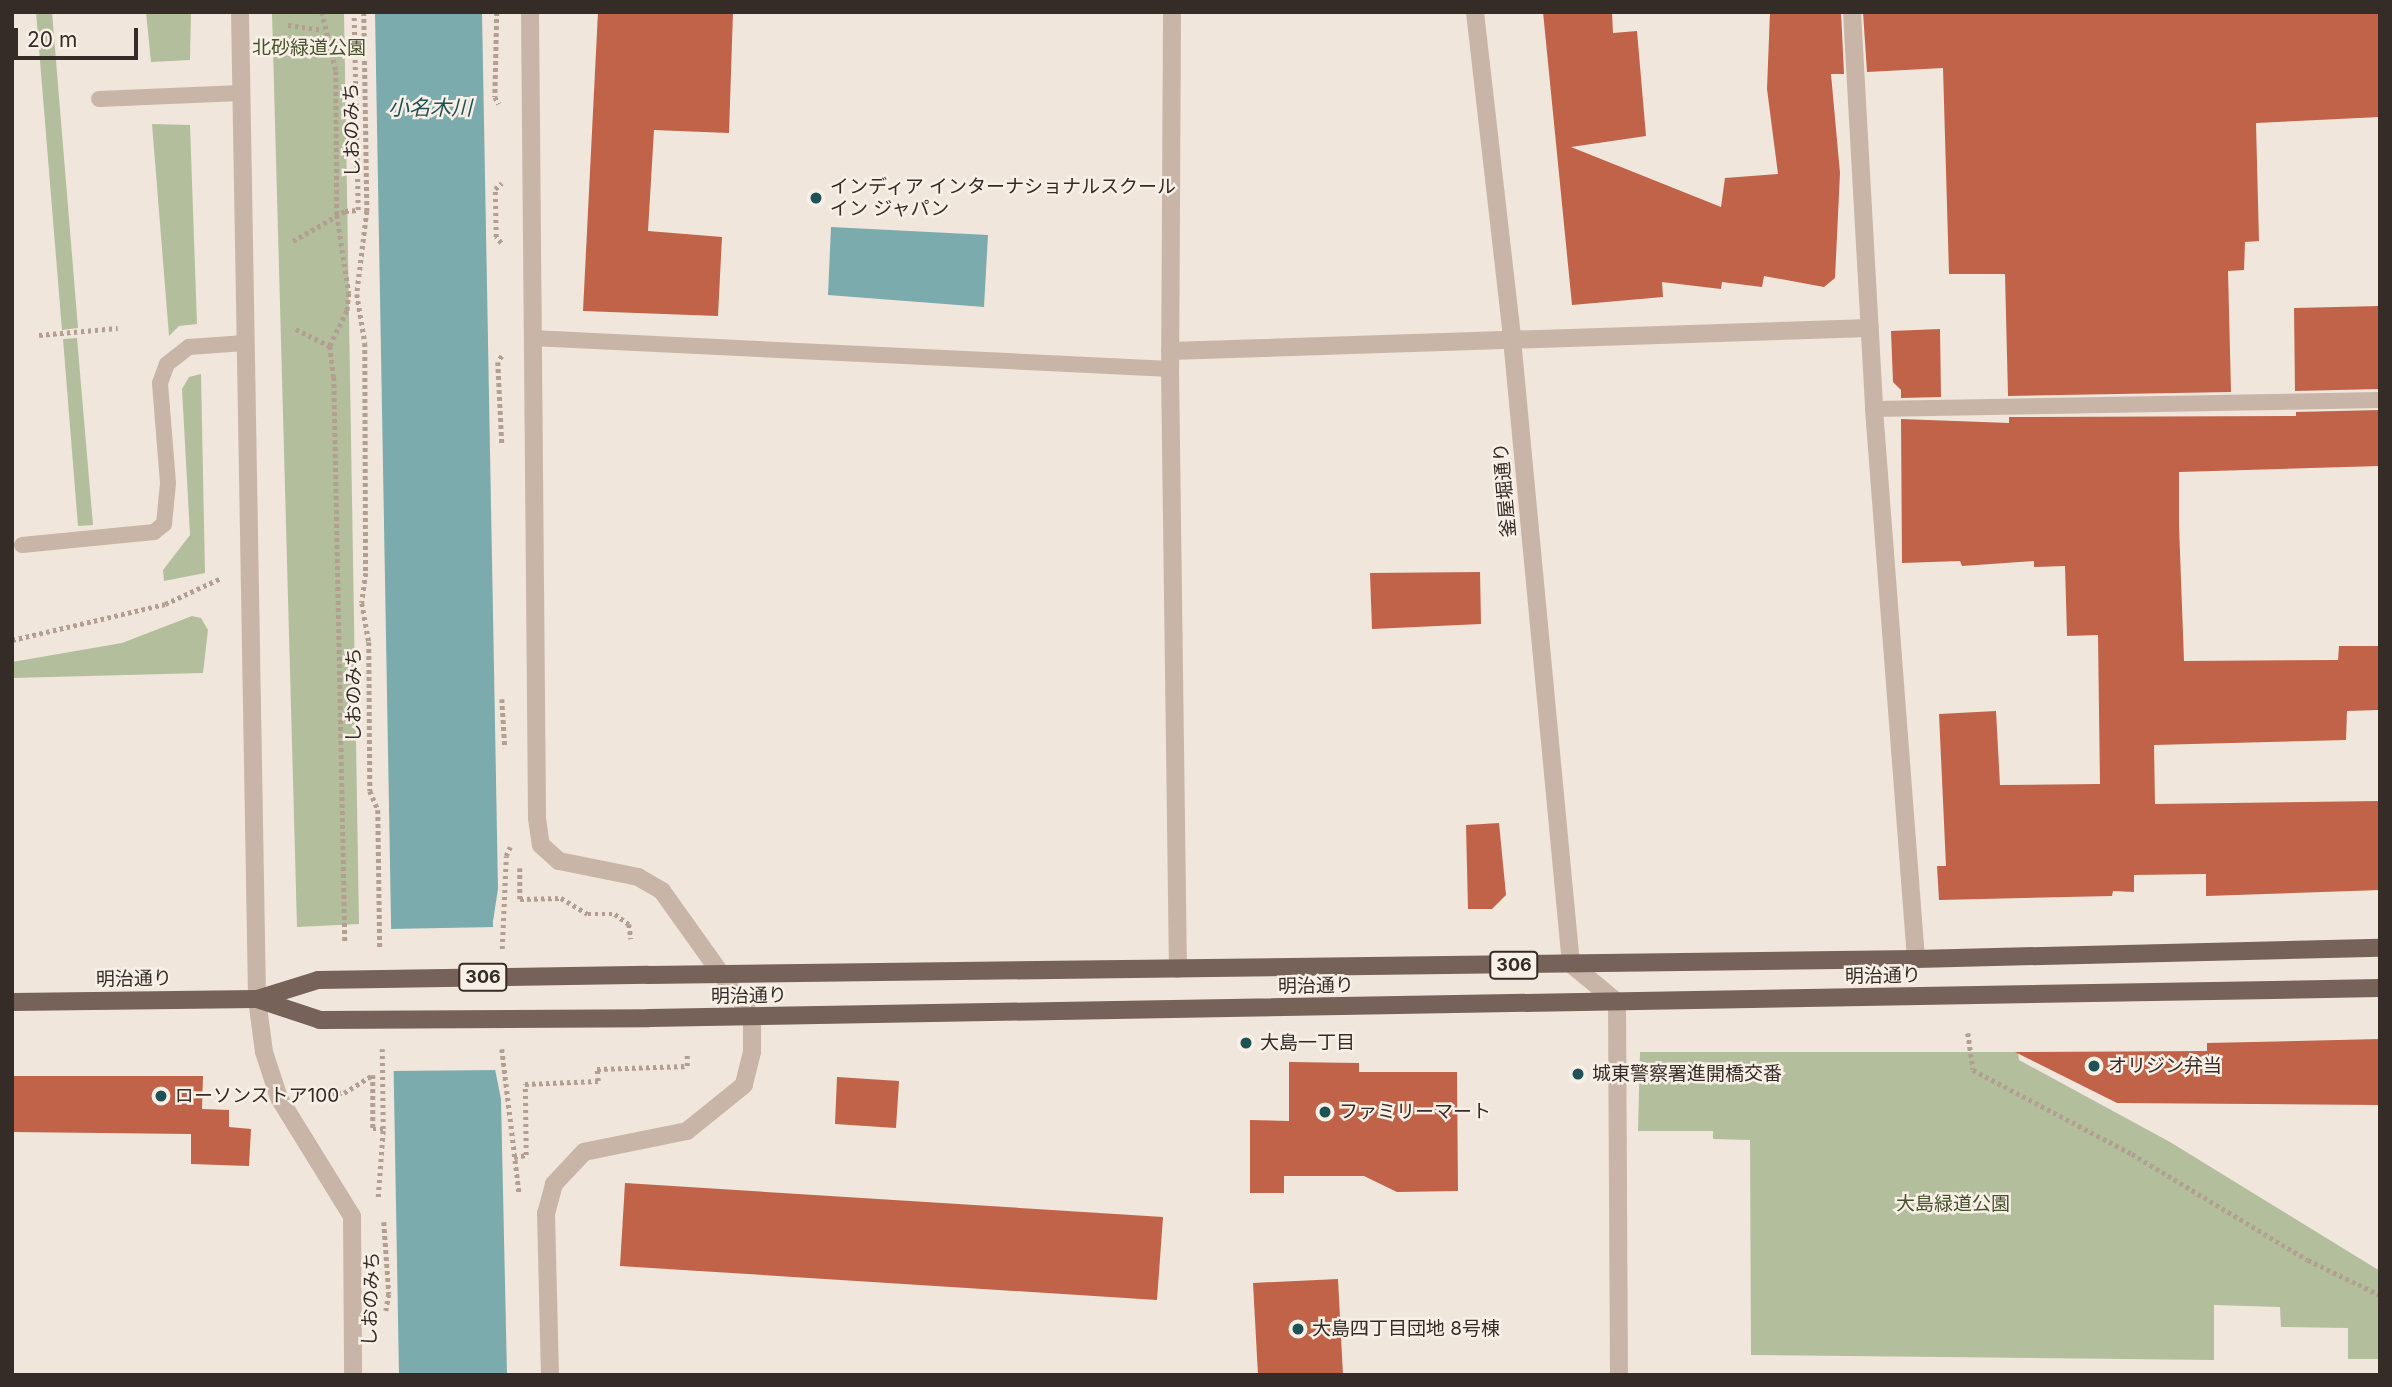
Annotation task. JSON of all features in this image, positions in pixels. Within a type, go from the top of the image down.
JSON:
[{"type":"main road","name":"明治通り","points":[[12,1002],[257,999],[318,980],[1916,959],[2380,948]]},
{"type":"main road","name":"明治通り","points":[[257,999],[320,1020],[752,1017],[2380,988]]},
{"type":"street","points":[[240,12],[257,999],[264,1052],[279,1098],[352,1216],[353,1375]]},
{"type":"street","points":[[530,12],[537,818],[541,845],[559,861],[638,877],[662,891],[752,1017],[752,1052],[744,1085],[687,1131],[584,1152],[554,1184],[546,1213],[550,1375]]},
{"type":"street","points":[[1172,12],[1170,360],[1178,969]]},
{"type":"street","name":"釜屋堀通り","points":[[1475,12],[1512,339],[1571,964]]},
{"type":"street","points":[[1853,12],[1874,409],[1916,959]]},
{"type":"street","points":[[1170,360],[1512,339],[1870,328]]},
{"type":"street","points":[[1571,964],[1617,1002],[1619,1375]]},
{"type":"lane","points":[[99,99],[241,93]]},
{"type":"lane","points":[[532,338],[1170,360]]},
{"type":"lane","points":[[22,545],[154,532],[164,524],[168,484],[160,383],[167,363],[189,347],[245,343]]},
{"type":"lane","points":[[1874,409],[2380,400]]},
{"type":"path","points":[[322,12],[323,30],[336,71],[337,215],[349,293],[347,311],[330,346],[334,377],[345,941]]},
{"type":"path","points":[[293,241],[337,215],[358,209],[354,12]]},
{"type":"path","name":"しおのみち","points":[[364,12],[368,211],[358,294],[365,343],[366,573],[362,603],[369,642],[370,791],[378,810],[380,960]]},
{"type":"path","points":[[288,25],[323,30]]},
{"type":"path","points":[[39,335],[118,328]]},
{"type":"path","points":[[296,329],[330,346]]},
{"type":"path","points":[[12,640],[164,604],[221,578]]},
{"type":"path","points":[[520,863],[520,899],[561,898],[588,914],[615,914],[629,924],[631,939]]},
{"type":"path","points":[[1968,1032],[1973,1070],[2132,1154],[2308,1260],[2380,1295]]},
{"type":"path","points":[[380,1205],[376,1192],[383,1129],[381,1041]]},
{"type":"path","points":[[514,1157],[526,1156],[525,1084],[598,1081],[597,1069],[687,1066],[687,1054]]},
{"type":"path","points":[[309,1094],[344,1093],[373,1075],[373,1129],[383,1129]]},
{"type":"path","name":"しおのみち","points":[[383,1219],[389,1294],[384,1317]]},
{"type":"green space","points":[[36,12],[52,12],[78,328],[62,330]]},
{"type":"green space","points":[[146,12],[191,12],[190,60],[151,62]]},
{"type":"green space","name":"北砂緑道公園","points":[[272,12],[344,12],[359,924],[297,927]]},
{"type":"green space","points":[[152,124],[190,125],[197,324],[179,326],[169,336]]},
{"type":"green space","points":[[77,338],[93,525],[78,526],[63,339]]},
{"type":"green space","points":[[201,374],[205,573],[164,581],[163,570],[190,535],[182,389],[189,377]]},
{"type":"green space","points":[[192,616],[201,618],[208,630],[203,673],[12,678],[12,662],[122,643]]},
{"type":"green space","name":"大島緑道公園","points":[[1640,1052],[2018,1052],[2019,1060],[2170,1142],[2380,1271],[2380,1359],[2348,1359],[2348,1328],[2281,1327],[2280,1307],[2214,1305],[2214,1360],[1751,1355],[1750,1140],[1713,1139],[1713,1131],[1638,1131]]},
{"type":"water","name":"小名木川","points":[[375,12],[482,12],[498,889],[493,921],[495,1069],[501,1099],[507,1375],[399,1375]]},
{"type":"water","points":[[831,227],[988,235],[984,307],[828,295]]},
{"type":"pier","points":[[497,927],[499,1070],[390,1071],[388,929]]},
{"type":"building","points":[[598,12],[733,12],[729,133],[654,130],[648,231],[722,237],[718,316],[583,311]]},
{"type":"building","points":[[1543,12],[1612,12],[1613,33],[1637,31],[1646,136],[1571,147],[1721,207],[1725,178],[1778,174],[1767,89],[1770,12],[1841,12],[1844,74],[1831,74],[1840,173],[1835,278],[1824,287],[1764,276],[1762,287],[1722,282],[1721,289],[1662,282],[1663,297],[1572,305]]},
{"type":"building","points":[[1863,12],[2380,12],[2380,117],[2256,123],[2259,241],[2245,242],[2244,270],[2228,271],[2231,392],[2008,396],[2005,274],[1949,274],[1943,68],[1867,72]]},
{"type":"building","points":[[2380,306],[2380,389],[2295,391],[2294,308]]},
{"type":"building","points":[[1940,329],[1941,397],[1901,398],[1901,390],[1893,382],[1891,331]]},
{"type":"building","points":[[2380,410],[2380,466],[2179,472],[2184,661],[2338,660],[2339,646],[2378,646],[2379,710],[2347,711],[2346,740],[2154,745],[2155,804],[2380,801],[2380,890],[2206,896],[2206,874],[2134,875],[2134,892],[2113,891],[2112,896],[1939,900],[1937,866],[1946,866],[1939,714],[1996,711],[2000,785],[2100,784],[2098,635],[2067,636],[2065,566],[2034,567],[2034,561],[1962,566],[1960,561],[1902,563],[1901,419],[2009,423],[2009,417],[2296,416],[2296,412]]},
{"type":"building","points":[[1480,572],[1481,624],[1372,629],[1370,573]]},
{"type":"building","points":[[1499,823],[1506,895],[1492,909],[1468,909],[1466,825]]},
{"type":"building","points":[[2380,1039],[2379,1105],[2117,1103],[2015,1052],[2207,1051],[2207,1043]]},
{"type":"building","points":[[1289,1062],[1359,1063],[1359,1072],[1457,1072],[1458,1191],[1397,1192],[1364,1176],[1284,1176],[1284,1193],[1250,1193],[1250,1120],[1289,1121]]},
{"type":"building","points":[[12,1076],[203,1076],[202,1109],[229,1110],[229,1127],[251,1129],[249,1166],[191,1164],[191,1134],[12,1132]]},
{"type":"building","points":[[837,1077],[899,1081],[896,1128],[835,1124]]},
{"type":"building","points":[[625,1183],[1163,1217],[1157,1300],[620,1266]]},
{"type":"building","name":"大島四丁目団地 8号棟","points":[[1338,1279],[1343,1375],[1258,1375],[1253,1283]]},
{"type":"place","name":"インディア インターナショナルスクール イン ジャパン","points":[[816,198]]},
{"type":"place","name":"大島一丁目","points":[[1246,1043]]},
{"type":"place","name":"オリジン弁当","points":[[2094,1066]]},
{"type":"place","name":"城東警察署進開橋交番","points":[[1578,1074]]},
{"type":"place","name":"ローソンストア100","points":[[161,1096]]},
{"type":"place","name":"ファミリーマート","points":[[1325,1112]]},
{"type":"place","name":"大島四丁目団地 8号棟","points":[[1298,1329]]}]
